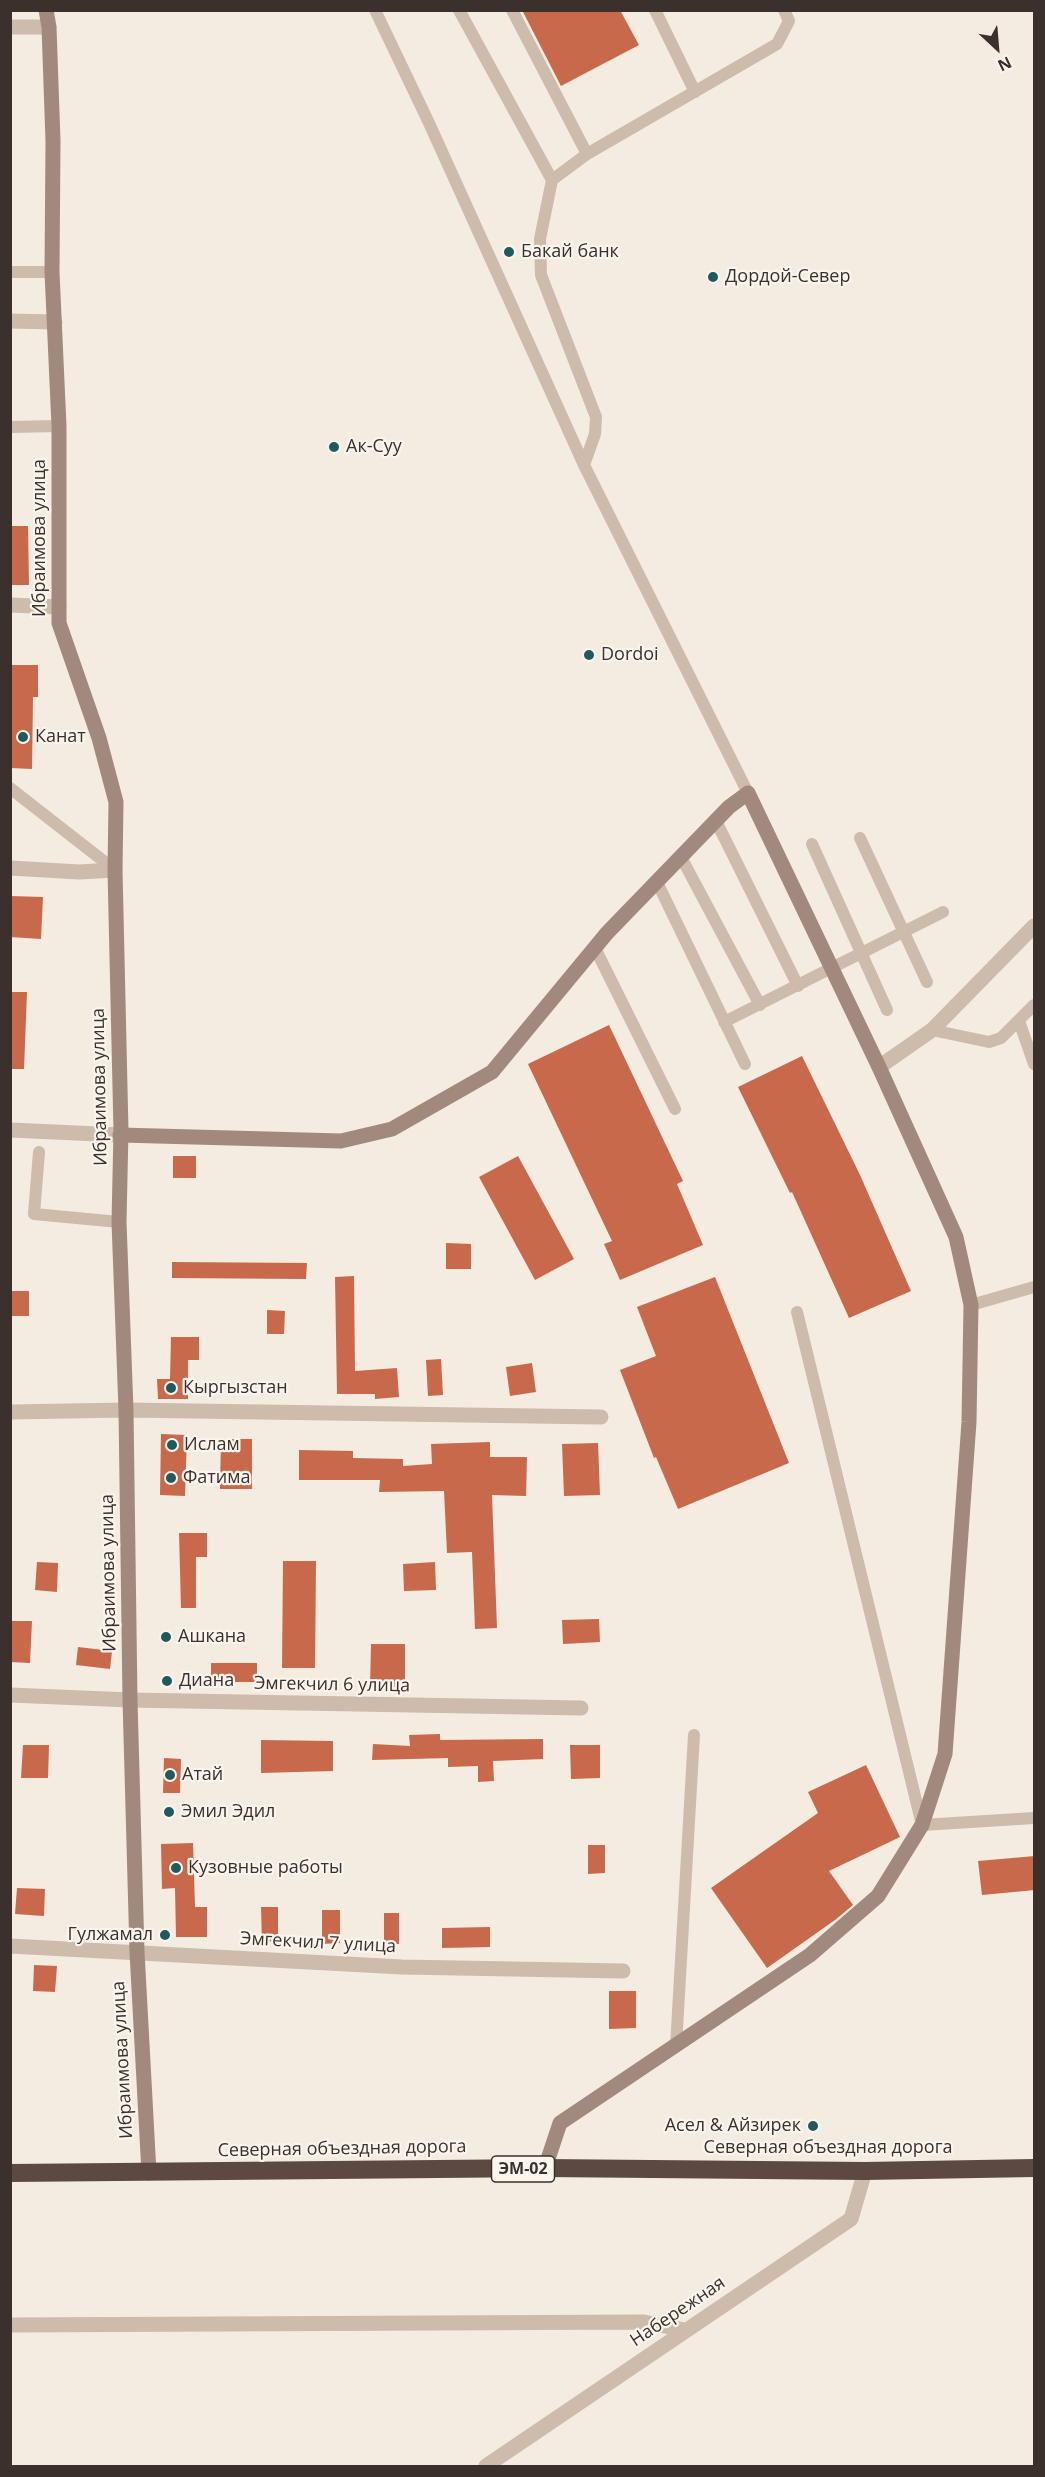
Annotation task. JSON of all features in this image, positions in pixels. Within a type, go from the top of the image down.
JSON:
[{"type":"highway","name":"Северная объездная дорога","points":[[10,2173],[545,2168],[865,2171],[1035,2169]]},
{"type":"street","name":"Ибраимова улица","points":[[46,10],[49,27],[53,141],[52,273],[59,426],[59,623],[99,738],[116,802],[119,1222],[126,1410],[136,1952],[149,2172]]},
{"type":"street","points":[[10,27],[49,27]]},
{"type":"street","points":[[10,321],[55,322]]},
{"type":"street","points":[[10,605],[59,607]]},
{"type":"street","points":[[10,1130],[340,1141],[392,1129],[492,1072],[595,948],[729,807],[748,793],[879,1067],[956,1237],[971,1305],[969,1422],[945,1754],[922,1825],[878,1896],[810,1955],[560,2123],[545,2168]]},
{"type":"street","points":[[10,868],[79,872],[115,870]]},
{"type":"street","points":[[879,1067],[932,1030],[1035,926]]},
{"type":"street","points":[[10,1412],[126,1410],[601,1417]]},
{"type":"street","name":"Эмгекчил 6 улица","points":[[10,1695],[130,1701],[581,1708]]},
{"type":"street","name":"Эмгекчил 7 улица","points":[[10,1946],[402,1967],[623,1971]]},
{"type":"street","name":"Набережная","points":[[486,2466],[851,2219],[865,2171]]},
{"type":"street","points":[[10,2325],[644,2322],[685,2330]]},
{"type":"lane","points":[[375,10],[429,123],[584,465],[748,793]]},
{"type":"lane","points":[[459,10],[552,180],[540,238],[541,275],[596,417],[595,434],[584,465]]},
{"type":"lane","points":[[512,10],[587,154]]},
{"type":"lane","points":[[655,10],[695,92]]},
{"type":"lane","points":[[552,180],[587,154],[777,44],[789,21],[784,10]]},
{"type":"lane","points":[[10,272],[52,273]]},
{"type":"lane","points":[[10,427],[59,426]]},
{"type":"lane","points":[[10,788],[115,870]]},
{"type":"lane","points":[[716,821],[798,986]]},
{"type":"lane","points":[[860,838],[927,982]]},
{"type":"lane","points":[[812,844],[887,1010]]},
{"type":"lane","points":[[681,857],[760,1005]]},
{"type":"lane","points":[[657,882],[745,1064]]},
{"type":"lane","points":[[724,1022],[942,912]]},
{"type":"lane","points":[[595,948],[675,1109]]},
{"type":"lane","points":[[932,1030],[989,1042],[1001,1038],[1035,1005]]},
{"type":"lane","points":[[1018,1021],[1035,1064]]},
{"type":"lane","points":[[39,1152],[34,1214],[119,1222]]},
{"type":"lane","points":[[971,1305],[1035,1287]]},
{"type":"lane","points":[[797,1312],[922,1825],[1035,1818]]},
{"type":"lane","points":[[676,2046],[694,1735]]},
{"type":"building","points":[[522,10],[620,10],[639,45],[561,86]]},
{"type":"building","points":[[10,526],[28,526],[29,585],[10,585]]},
{"type":"building","points":[[10,665],[38,665],[38,697],[33,697],[32,769],[10,768]]},
{"type":"building","points":[[10,896],[43,897],[41,939],[10,937]]},
{"type":"building","points":[[10,992],[27,992],[24,1069],[10,1069]]},
{"type":"building","points":[[609,1025],[683,1181],[677,1184],[703,1245],[620,1280],[604,1244],[612,1241],[528,1064]]},
{"type":"building","points":[[802,1056],[860,1175],[911,1291],[849,1318],[792,1192],[790,1193],[738,1087]]},
{"type":"building","points":[[173,1156],[196,1156],[196,1178],[173,1178]]},
{"type":"building","points":[[518,1156],[574,1259],[535,1280],[479,1177]]},
{"type":"building","points":[[446,1243],[471,1244],[471,1269],[446,1269]]},
{"type":"building","points":[[172,1262],[307,1263],[306,1279],[172,1278]]},
{"type":"building","points":[[354,1276],[355,1371],[397,1368],[399,1397],[375,1399],[375,1394],[337,1394],[335,1277]]},
{"type":"building","points":[[715,1277],[789,1463],[678,1509],[656,1457],[654,1458],[620,1370],[656,1356],[637,1307]]},
{"type":"building","points":[[10,1291],[29,1291],[29,1316],[10,1316]]},
{"type":"building","points":[[267,1310],[285,1311],[284,1334],[267,1334]]},
{"type":"building","points":[[171,1337],[199,1337],[199,1360],[188,1360],[188,1399],[158,1399],[157,1379],[170,1379]]},
{"type":"building","points":[[441,1359],[443,1395],[428,1396],[426,1360]]},
{"type":"building","points":[[532,1363],[536,1392],[510,1396],[506,1367]]},
{"type":"building","points":[[161,1434],[187,1435],[185,1496],[160,1495]]},
{"type":"building","points":[[221,1439],[252,1439],[252,1489],[220,1489]]},
{"type":"building","points":[[490,1442],[490,1457],[527,1457],[526,1496],[492,1495],[497,1628],[475,1629],[472,1552],[447,1553],[444,1491],[379,1492],[380,1480],[299,1480],[299,1450],[353,1451],[353,1458],[403,1459],[403,1466],[432,1464],[431,1444]]},
{"type":"building","points":[[598,1443],[600,1495],[564,1496],[562,1444]]},
{"type":"building","points":[[179,1533],[207,1533],[207,1557],[196,1557],[196,1608],[181,1608]]},
{"type":"building","points":[[283,1561],[316,1561],[315,1668],[282,1668]]},
{"type":"building","points":[[37,1562],[58,1563],[57,1592],[35,1590]]},
{"type":"building","points":[[435,1562],[436,1590],[404,1591],[403,1564]]},
{"type":"building","points":[[599,1619],[600,1642],[563,1644],[562,1620]]},
{"type":"building","points":[[10,1621],[32,1621],[30,1663],[10,1662]]},
{"type":"building","points":[[371,1644],[405,1644],[405,1687],[370,1687]]},
{"type":"building","points":[[78,1647],[112,1651],[110,1669],[76,1665]]},
{"type":"building","points":[[211,1663],[257,1663],[257,1682],[211,1682]]},
{"type":"building","points":[[440,1734],[440,1740],[543,1739],[543,1759],[493,1761],[494,1781],[478,1782],[478,1766],[448,1767],[448,1758],[372,1760],[373,1744],[410,1746],[409,1735]]},
{"type":"building","points":[[261,1740],[333,1741],[333,1771],[261,1773]]},
{"type":"building","points":[[23,1745],[49,1745],[48,1778],[21,1778]]},
{"type":"building","points":[[570,1745],[600,1745],[600,1778],[571,1779]]},
{"type":"building","points":[[164,1758],[181,1759],[180,1793],[163,1793]]},
{"type":"building","points":[[866,1765],[900,1837],[829,1871],[853,1905],[767,1968],[711,1888],[818,1813],[808,1792]]},
{"type":"building","points":[[193,1843],[195,1907],[207,1907],[207,1937],[176,1937],[175,1888],[162,1889],[161,1844]]},
{"type":"building","points":[[588,1845],[605,1845],[605,1873],[588,1874]]},
{"type":"building","points":[[1035,1856],[1035,1890],[982,1895],[978,1861]]},
{"type":"building","points":[[17,1888],[45,1889],[44,1916],[15,1914]]},
{"type":"building","points":[[261,1907],[278,1907],[278,1941],[262,1942]]},
{"type":"building","points":[[322,1910],[340,1910],[340,1943],[322,1944]]},
{"type":"building","points":[[384,1913],[399,1913],[399,1944],[384,1944]]},
{"type":"building","points":[[490,1927],[490,1947],[442,1948],[442,1928]]},
{"type":"building","points":[[34,1965],[57,1966],[55,1992],[33,1991]]},
{"type":"building","points":[[609,1991],[636,1991],[636,2028],[609,2029]]},
{"type":"place","name":"Бакай банк","points":[[509,252]]},
{"type":"place","name":"Дордой-Север","points":[[713,277]]},
{"type":"place","name":"Ак-Суу","points":[[334,447]]},
{"type":"place","name":"Dordoi","points":[[589,655]]},
{"type":"place","name":"Канат","points":[[23,737]]},
{"type":"place","name":"Кыргызстан","points":[[171,1388]]},
{"type":"place","name":"Ислам","points":[[172,1445]]},
{"type":"place","name":"Фатима","points":[[171,1478]]},
{"type":"place","name":"Ашкана","points":[[166,1637]]},
{"type":"place","name":"Диана","points":[[167,1681]]},
{"type":"place","name":"Атай","points":[[170,1775]]},
{"type":"place","name":"Эмил Эдил","points":[[169,1812]]},
{"type":"place","name":"Кузовные работы","points":[[176,1868]]},
{"type":"place","name":"Гулжамал","points":[[165,1935]]},
{"type":"place","name":"Асел & Айзирек","points":[[813,2126]]}]
